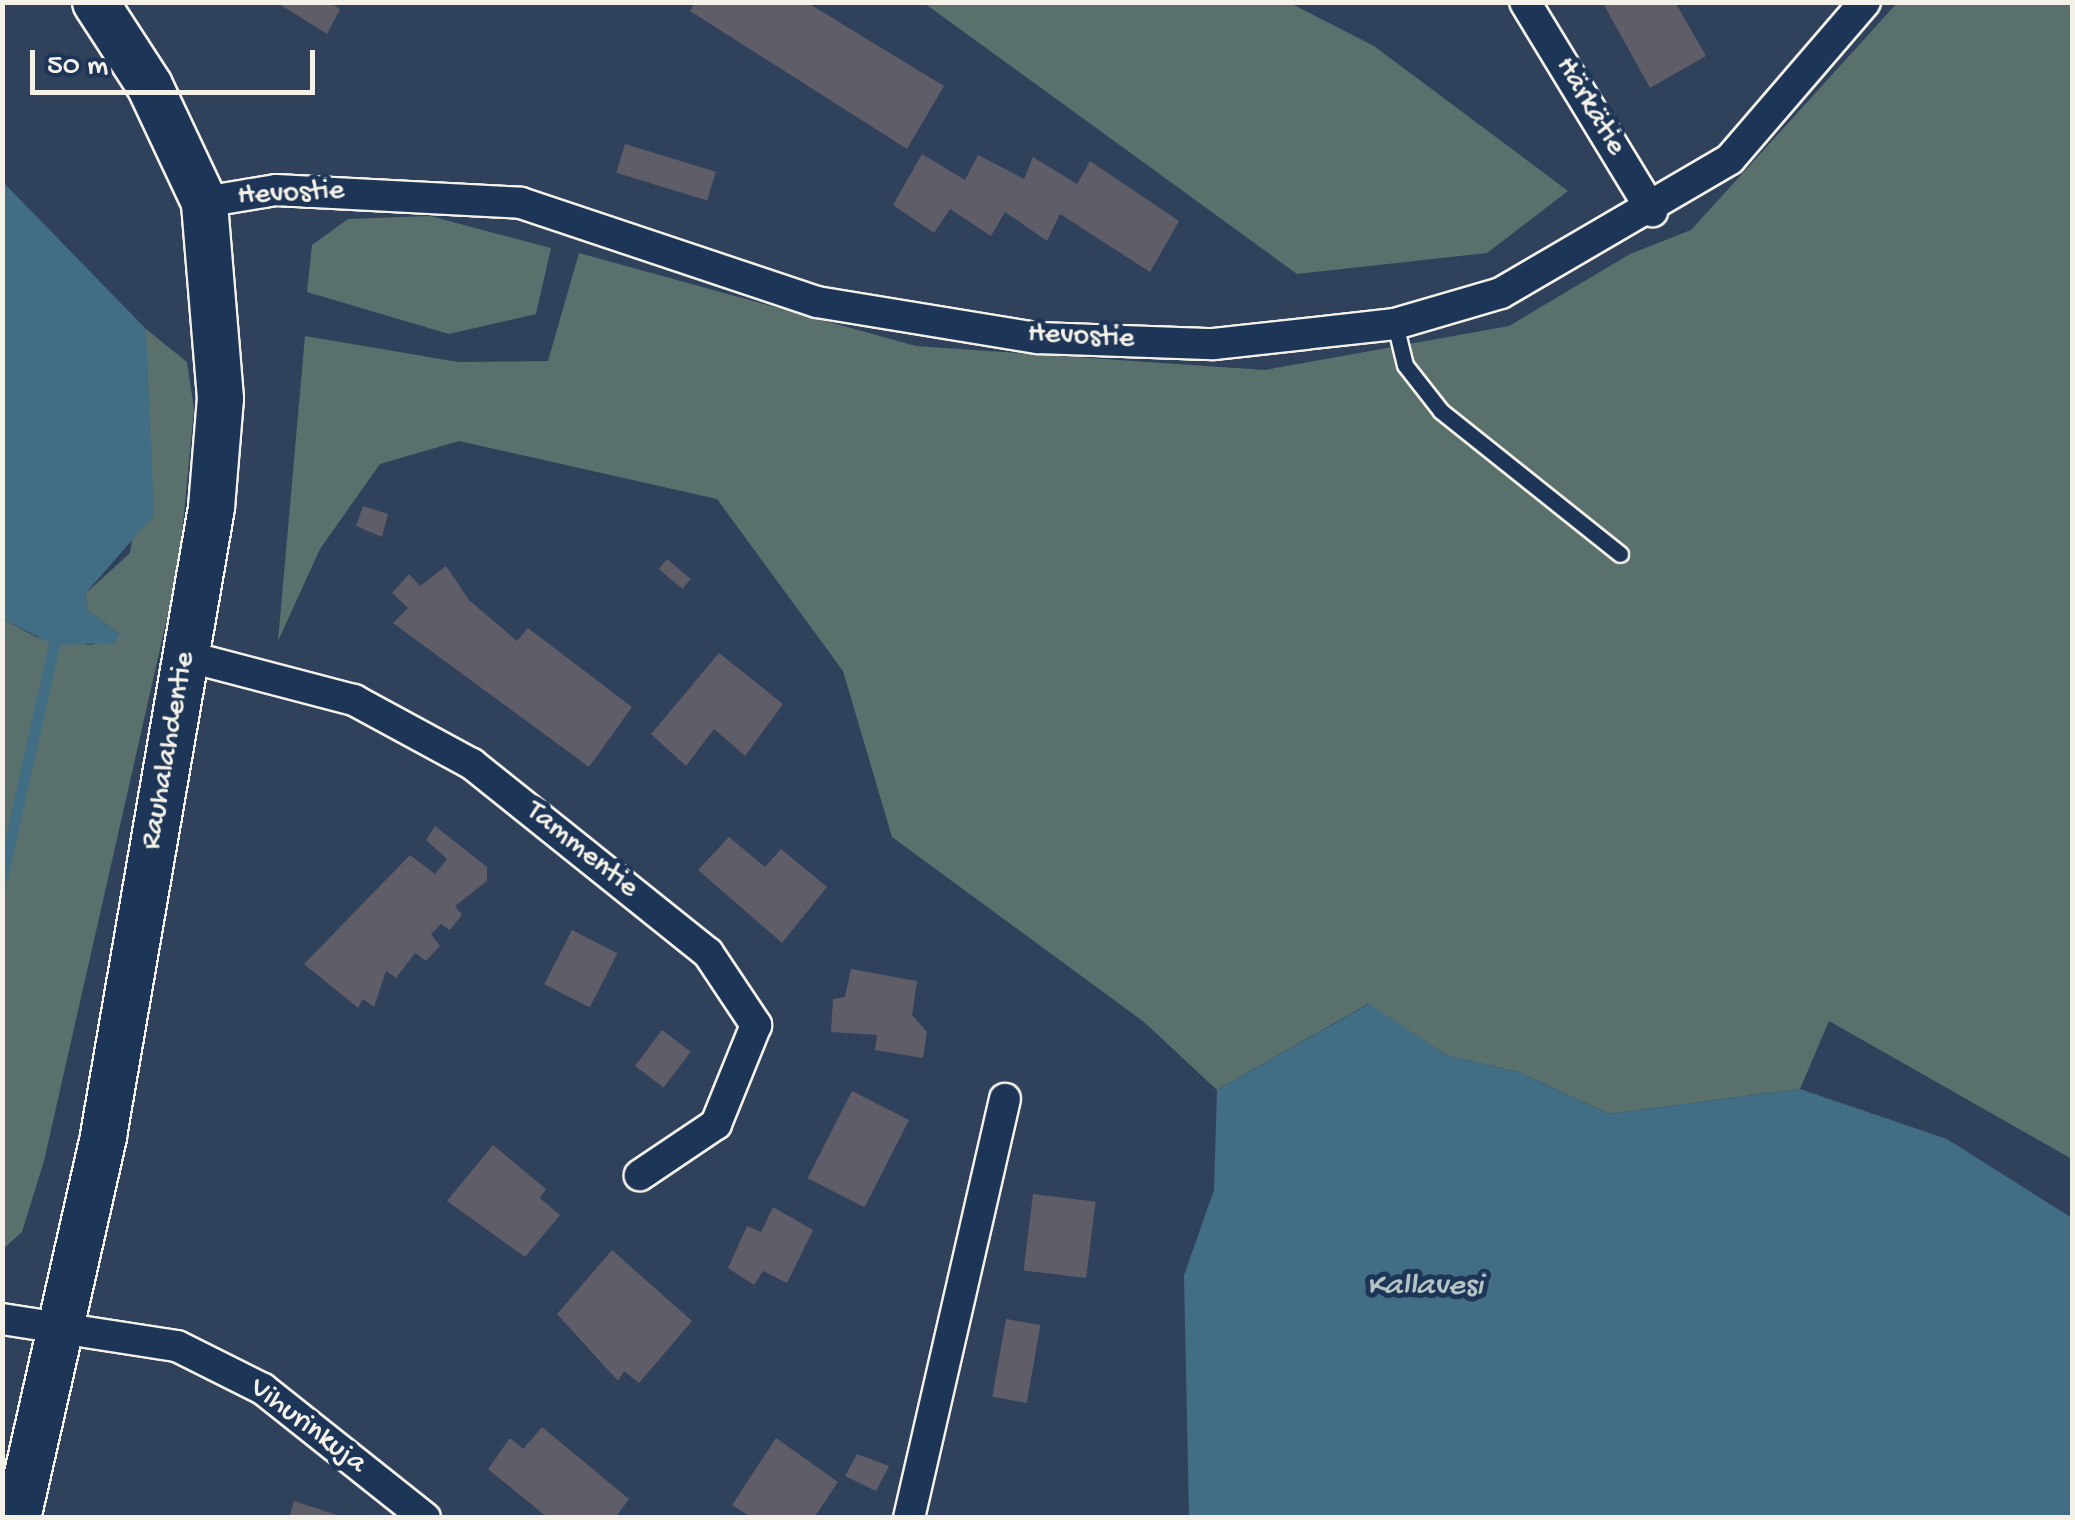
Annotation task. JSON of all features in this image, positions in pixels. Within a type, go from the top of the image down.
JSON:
[{"type":"main road","name":"Rauhalahdentie","points":[[17,1518],[65,1326],[186,656],[220,398],[204,202],[149,85],[94,2]]},
{"type":"street","name":"Härkätie","points":[[1525,2],[1652,211]]},
{"type":"street","name":"Hevostie","points":[[204,202],[276,190],[522,203],[817,302],[1038,338],[1214,344],[1395,324],[1501,293],[1652,211],[1730,158],[1865,2]]},
{"type":"street","name":"Tammentie","points":[[186,656],[354,700],[472,764],[708,954],[756,1025],[716,1124],[640,1175]]},
{"type":"street","points":[[909,1518],[1004,1099]]},
{"type":"street","name":"Vihurinkuja","points":[[2,1319],[176,1346],[264,1389],[425,1518]]},
{"type":"lane","points":[[1395,324],[1405,365],[1442,411],[1620,554]]},
{"type":"green space","points":[[924,3],[1290,3],[1374,46],[1568,191],[1487,253],[1297,274]]},
{"type":"green space","points":[[1897,3],[2072,3],[2072,1159],[1829,1021],[1800,1089],[1609,1114],[1521,1073],[1446,1055],[1368,1004],[1217,1090],[1144,1022],[892,837],[843,671],[717,499],[459,441],[380,464],[320,549],[278,641],[305,336],[458,362],[548,361],[579,253],[916,346],[1265,370],[1509,326],[1630,254],[1691,230]]},
{"type":"green space","points":[[430,216],[551,248],[536,314],[449,334],[307,292],[312,245],[348,219]]},
{"type":"green space","points":[[146,329],[187,362],[194,409],[179,565],[44,1161],[22,1232],[3,1249],[3,619],[36,637],[91,645],[120,634],[88,611],[85,594],[130,553],[147,442]]},
{"type":"water","points":[[3,182],[146,329],[154,515],[85,594],[88,611],[120,634],[114,643],[54,645],[3,619]]},
{"type":"water","name":"Kallavesi","points":[[1369,1004],[1446,1055],[1521,1073],[1609,1114],[1800,1089],[1947,1139],[2072,1218],[2072,1517],[1189,1517],[1184,1275],[1214,1190],[1217,1090]]},
{"type":"building","points":[[276,2],[329,2],[340,9],[327,34]]},
{"type":"building","points":[[695,2],[806,2],[944,86],[907,149],[690,11]]},
{"type":"building","points":[[1675,2],[1706,56],[1650,88],[1604,5]]},
{"type":"building","points":[[625,144],[716,172],[707,200],[616,173]]},
{"type":"building","points":[[922,154],[965,180],[978,155],[1024,179],[1033,157],[1077,184],[1090,161],[1179,221],[1150,272],[1060,214],[1047,241],[1005,212],[991,236],[950,209],[934,233],[893,205]]},
{"type":"building","points":[[363,506],[388,514],[382,537],[356,526]]},
{"type":"building","points":[[667,559],[691,579],[682,589],[659,569]]},
{"type":"building","points":[[446,566],[469,600],[517,641],[528,628],[632,707],[589,767],[393,623],[408,608],[392,593],[409,574],[420,586]]},
{"type":"building","points":[[719,653],[783,704],[745,756],[714,729],[686,766],[651,734]]},
{"type":"building","points":[[435,826],[487,867],[487,881],[455,906],[462,915],[450,930],[441,924],[431,934],[440,946],[426,961],[415,953],[396,978],[386,971],[374,1007],[363,999],[358,1008],[304,964],[410,855],[435,874],[447,859],[426,840]]},
{"type":"building","points":[[729,837],[765,867],[781,849],[827,887],[782,943],[698,870]]},
{"type":"building","points":[[572,930],[617,953],[590,1008],[544,984]]},
{"type":"building","points":[[851,969],[917,981],[912,1015],[927,1032],[923,1058],[875,1050],[877,1035],[831,1032],[833,999],[845,997]]},
{"type":"building","points":[[662,1030],[691,1052],[664,1088],[635,1066]]},
{"type":"building","points":[[852,1091],[909,1120],[865,1207],[808,1178]]},
{"type":"building","points":[[493,1145],[546,1189],[540,1198],[560,1215],[525,1257],[447,1201]]},
{"type":"building","points":[[1033,1194],[1096,1202],[1086,1278],[1024,1270]]},
{"type":"building","points":[[773,1207],[813,1230],[787,1283],[763,1271],[754,1285],[728,1268],[747,1226],[761,1232]]},
{"type":"building","points":[[612,1250],[692,1321],[639,1383],[624,1371],[618,1381],[557,1314]]},
{"type":"building","points":[[1006,1319],[1040,1325],[1027,1403],[992,1397]]},
{"type":"building","points":[[542,1427],[629,1499],[615,1518],[548,1518],[488,1469],[510,1438],[523,1449]]},
{"type":"building","points":[[776,1438],[838,1482],[814,1518],[752,1518],[732,1505]]},
{"type":"building","points":[[857,1454],[889,1466],[876,1491],[845,1476]]},
{"type":"building","points":[[294,1501],[343,1517],[343,1518],[289,1518]]},
{"type":"waterway","points":[[2,877],[54,645]]}]
